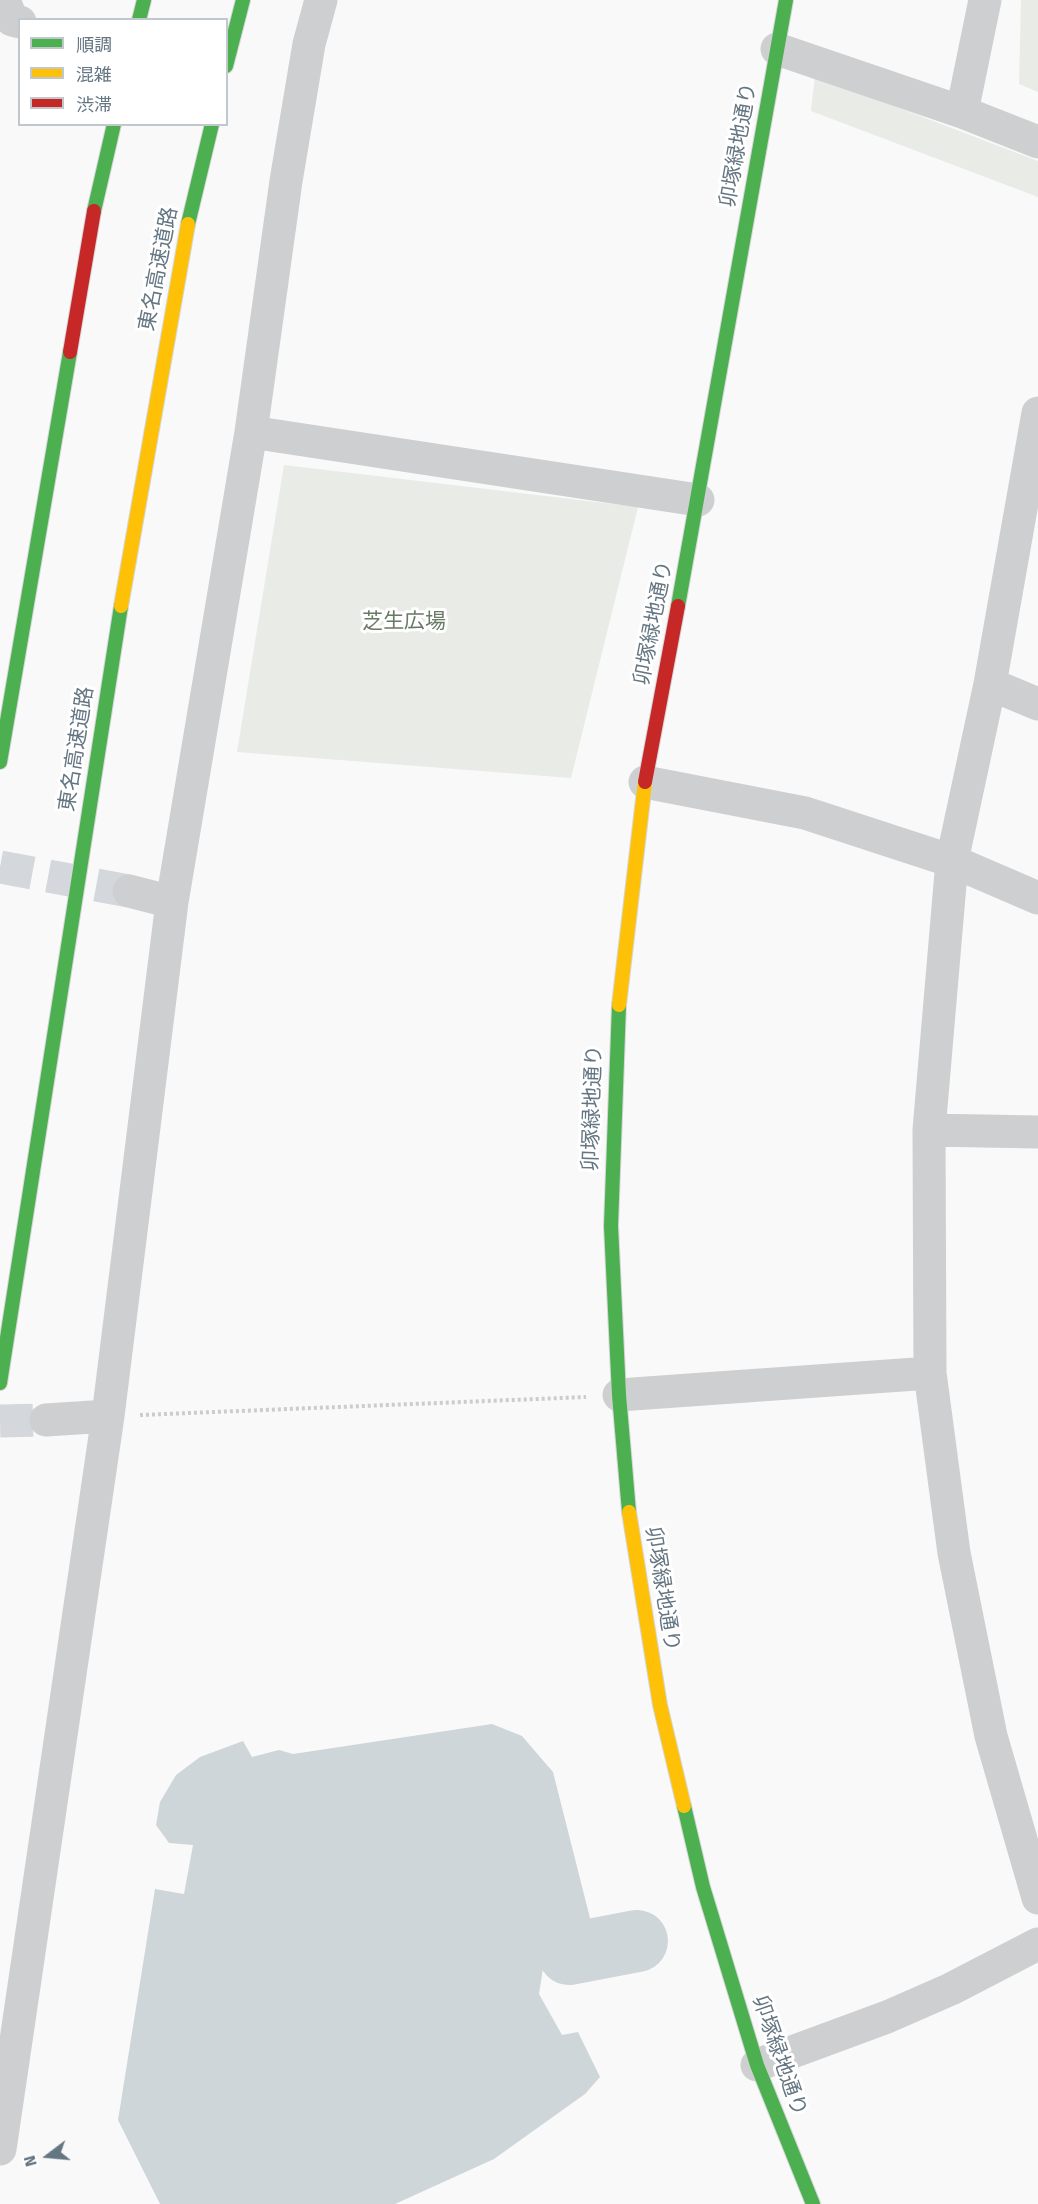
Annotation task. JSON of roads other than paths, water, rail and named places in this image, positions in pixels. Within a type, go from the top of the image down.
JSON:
[{"type":"main road","points":[[140,18],[144,0]]},
{"type":"main road","points":[[228,58],[243,0]]},
{"type":"main road","name":"卯塚緑地通り","points":[[786,0],[698,501],[645,782],[617,1018],[610,1226],[619,1395],[630,1527],[660,1705],[702,1887],[757,2065],[813,2204]]},
{"type":"main road","points":[[0,762],[95,206],[114,126]]},
{"type":"main road","name":"東名高速道路","points":[[0,1383],[129,555],[186,234],[212,126]]},
{"type":"street","points":[[4,0],[12,20],[18,22]]},
{"type":"street","points":[[0,2149],[108,1416],[172,902],[251,432],[286,181],[309,44],[321,0]]},
{"type":"street","points":[[962,112],[985,0]]},
{"type":"street","points":[[777,49],[962,112],[1038,142]]},
{"type":"street","points":[[1038,413],[1030,500],[952,861],[929,1130],[930,1373],[954,1552],[991,1736],[1038,1898]]},
{"type":"street","points":[[251,432],[698,501]]},
{"type":"street","points":[[990,684],[1038,704]]},
{"type":"street","points":[[645,782],[805,813],[952,861],[1038,898]]},
{"type":"street","points":[[129,891],[172,902]]},
{"type":"street","points":[[929,1130],[1038,1132]]},
{"type":"street","points":[[619,1395],[930,1373]]},
{"type":"street","points":[[46,1420],[108,1416]]},
{"type":"street","points":[[757,2065],[887,2017],[951,1989],[1038,1944]]},
{"type":"waterway","points":[[569,1954],[637,1941]]},
{"type":"tunnel","points":[[0,867],[129,891]]},
{"type":"tunnel","points":[[0,1421],[46,1420]]},
{"type":"park label","name":"芝生広場","points":[[404,622]]}]
